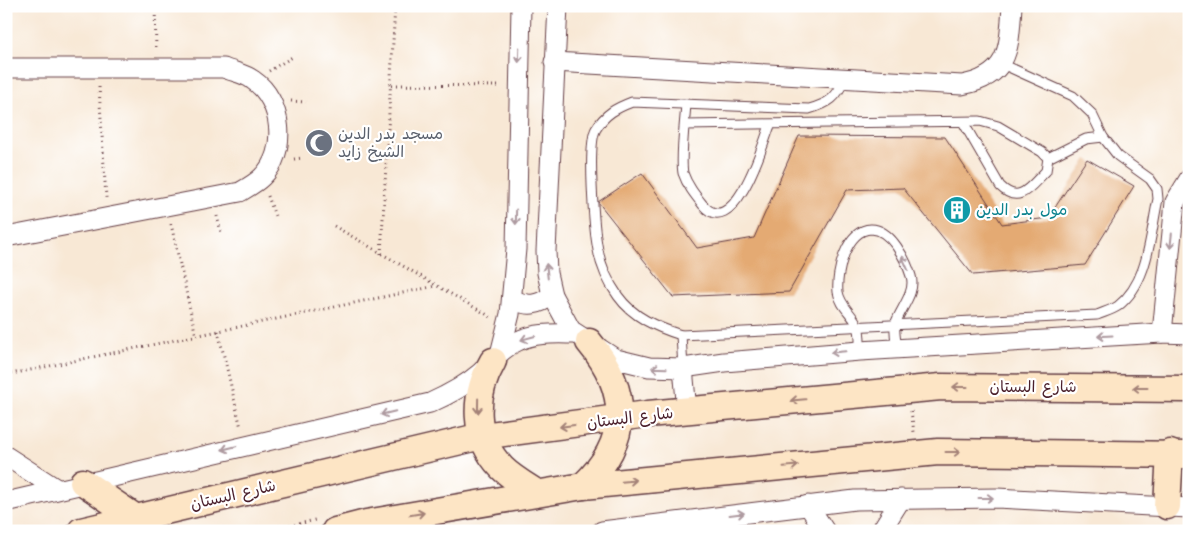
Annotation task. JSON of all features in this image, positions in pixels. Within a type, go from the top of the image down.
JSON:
[{"type":"street","points":[[521,6],[516,249],[512,299],[507,326],[497,356],[483,378],[478,397],[478,417],[482,436],[490,454],[503,469],[537,493]]},
{"type":"street","points":[[558,6],[546,251],[547,273],[552,295],[560,313],[612,374],[619,396],[620,419],[616,438],[609,456],[598,472],[583,486]]},
{"type":"street","points":[[554,62],[962,85],[978,82],[991,75],[1002,64],[1010,35],[1012,6]]},
{"type":"street","points":[[6,68],[224,68],[254,80],[272,100],[280,130],[274,160],[262,177],[240,192],[6,237]]},
{"type":"street","points":[[1162,333],[1174,202],[1189,179]]},
{"type":"street","points":[[512,299],[528,305],[537,304],[552,295]]},
{"type":"street","points":[[6,502],[245,444],[430,403],[463,385],[497,356],[520,340],[540,334],[582,338],[616,359],[649,367],[683,368],[724,362],[860,350],[1162,333],[1189,334]]},
{"type":"street","points":[[683,368],[686,411]]},
{"type":"street","name":"شارع البستان","points":[[81,531],[482,436],[686,411],[941,387],[1189,388]]},
{"type":"street","points":[[348,527],[583,486],[911,454],[938,452],[1179,454],[1178,507],[997,498],[855,500],[602,531]]},
{"type":"street","points":[[6,456],[57,489]]},
{"type":"street","points":[[83,482],[136,518]]},
{"type":"street","points":[[881,531],[901,499]]},
{"type":"street","points":[[808,505],[825,531]]},
{"type":"lane","points":[[845,79],[838,94],[825,105],[809,109],[632,102],[610,111],[595,130],[591,154],[598,249],[605,274],[618,296],[635,314],[657,328],[681,336],[1097,314],[1117,307],[1133,292],[1174,202],[1157,189],[1150,179],[1118,156],[1102,137],[1092,114],[1074,96],[1002,64]]},
{"type":"lane","points":[[686,104],[683,171],[694,193],[706,208],[714,212],[723,211],[734,205],[758,160],[770,125]]},
{"type":"lane","points":[[685,125],[980,121],[998,126],[1042,152],[1048,158]]},
{"type":"lane","points":[[964,122],[1000,186],[1014,196],[1021,195],[1046,171],[1048,158]]},
{"type":"lane","points":[[1048,158],[1076,143],[1102,137]]},
{"type":"lane","points":[[860,350],[858,326],[845,308],[838,292],[840,260],[848,246],[860,234],[870,229],[881,232],[891,240],[901,254],[912,278],[908,300],[894,324],[897,348]]},
{"type":"lane","points":[[681,336],[683,368]]},
{"type":"path","points":[[155,6],[157,67]]},
{"type":"path","points":[[381,254],[395,6]]},
{"type":"path","points":[[254,80],[294,56]]},
{"type":"path","points":[[98,67],[107,219]]},
{"type":"path","points":[[392,85],[518,86]]},
{"type":"path","points":[[171,221],[196,336]]},
{"type":"path","points":[[334,226],[507,326]]},
{"type":"path","points":[[6,375],[436,286]]},
{"type":"path","points":[[218,331],[245,444]]},
{"type":"path","points":[[900,391],[909,404],[915,435],[911,454]]},
{"type":"path","points":[[270,531],[348,527]]},
{"type":"building","name":"مول بدر الدين","points":[[799,136],[945,137],[1002,224],[1048,218],[1087,159],[1134,186],[1085,265],[973,275],[903,188],[847,190],[789,292],[673,297],[598,202],[642,173],[697,248],[754,238]]},
{"type":"place","name":"مسجد بدر الدين الشيخ زايد","points":[[319,143]]},
{"type":"place","name":"مول بدر الدين","points":[[957,210]]}]
